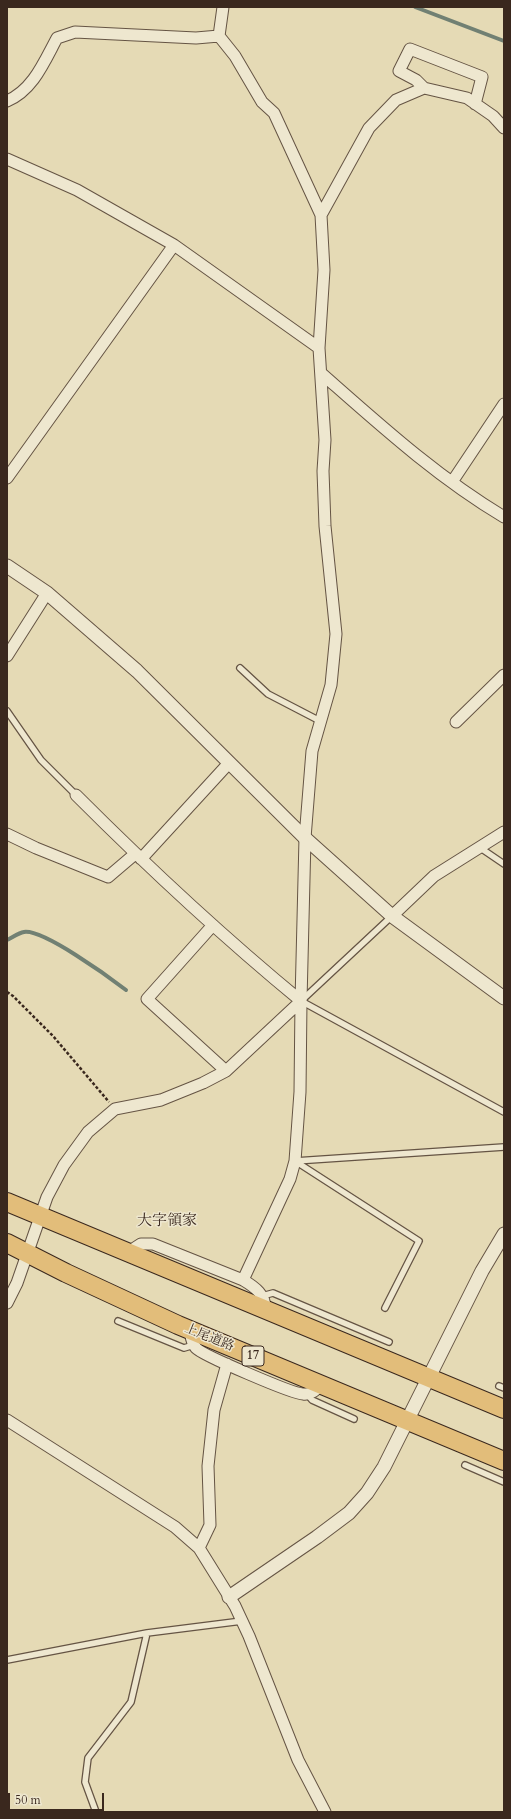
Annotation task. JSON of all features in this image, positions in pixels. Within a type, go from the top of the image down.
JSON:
[{"type":"highway","points":[[7,1202],[127,1253],[264,1303],[430,1378],[504,1409]]},
{"type":"highway","name":"上尾道路","points":[[7,1243],[192,1338],[322,1385],[504,1461]]},
{"type":"street","points":[[223,7],[220,36],[235,56],[262,102],[274,113],[321,215],[324,270],[319,348],[322,374],[325,440],[323,472],[325,526],[336,634],[331,685],[312,751],[305,838],[300,1001],[300,1092],[295,1161],[290,1179],[243,1280]]},
{"type":"street","points":[[7,101],[22,93],[41,68],[56,38],[75,32],[196,38],[220,36]]},
{"type":"street","points":[[475,104],[482,77],[410,49],[399,71],[416,80],[424,88],[467,98],[475,104],[493,116],[504,128]]},
{"type":"street","points":[[321,215],[369,128],[396,100],[424,88]]},
{"type":"street","points":[[7,159],[77,190],[174,245],[319,348]]},
{"type":"street","points":[[7,478],[174,245]]},
{"type":"street","points":[[322,374],[424,462],[480,502],[504,517]]},
{"type":"street","points":[[452,482],[504,404]]},
{"type":"street","points":[[7,566],[47,593],[137,671],[305,838],[392,916],[504,998]]},
{"type":"street","points":[[7,656],[47,593]]},
{"type":"street","points":[[456,722],[504,675]]},
{"type":"street","points":[[7,834],[36,848],[108,877],[138,857],[229,763]]},
{"type":"street","points":[[76,795],[138,857],[248,958],[300,1001]]},
{"type":"street","points":[[392,916],[434,876],[504,832]]},
{"type":"street","points":[[213,925],[147,1000],[226,1071]]},
{"type":"street","points":[[7,1304],[17,1283],[46,1198],[64,1165],[88,1132],[115,1109],[161,1100],[203,1084],[226,1071],[300,1001]]},
{"type":"street","points":[[229,1598],[348,1513],[367,1493],[384,1467],[409,1421],[482,1271],[504,1234]]},
{"type":"street","points":[[127,1253],[141,1244],[153,1244],[243,1280],[254,1286],[264,1303]]},
{"type":"street","points":[[192,1338],[203,1354],[301,1394],[316,1391],[322,1385]]},
{"type":"street","points":[[198,1548],[210,1525],[208,1466],[214,1410],[227,1364]]},
{"type":"street","points":[[7,1420],[175,1527],[198,1548],[242,1621],[298,1760],[325,1812]]},
{"type":"lane","points":[[240,668],[268,694],[320,721]]},
{"type":"lane","points":[[7,711],[40,760],[76,795]]},
{"type":"lane","points":[[479,847],[504,864]]},
{"type":"lane","points":[[392,916],[300,1001],[504,1112]]},
{"type":"lane","points":[[295,1161],[504,1147]]},
{"type":"lane","points":[[295,1161],[419,1241],[385,1308]]},
{"type":"lane","points":[[264,1303],[273,1293],[388,1342]]},
{"type":"lane","points":[[118,1322],[184,1348],[192,1338]]},
{"type":"lane","points":[[306,1394],[312,1400],[354,1419]]},
{"type":"lane","points":[[465,1465],[504,1482]]},
{"type":"lane","points":[[7,1660],[146,1633],[242,1621]]},
{"type":"lane","points":[[96,1812],[85,1782],[88,1758],[131,1702],[146,1633]]},
{"type":"path","points":[[7,992],[13,996],[53,1036],[115,1109]]},
{"type":"waterway","points":[[415,7],[504,41]]},
{"type":"waterway","points":[[7,940],[24,932],[33,933],[46,938],[76,955],[126,990]]},
{"type":"district","name":"大字領家","points":[[167,1222]]}]
